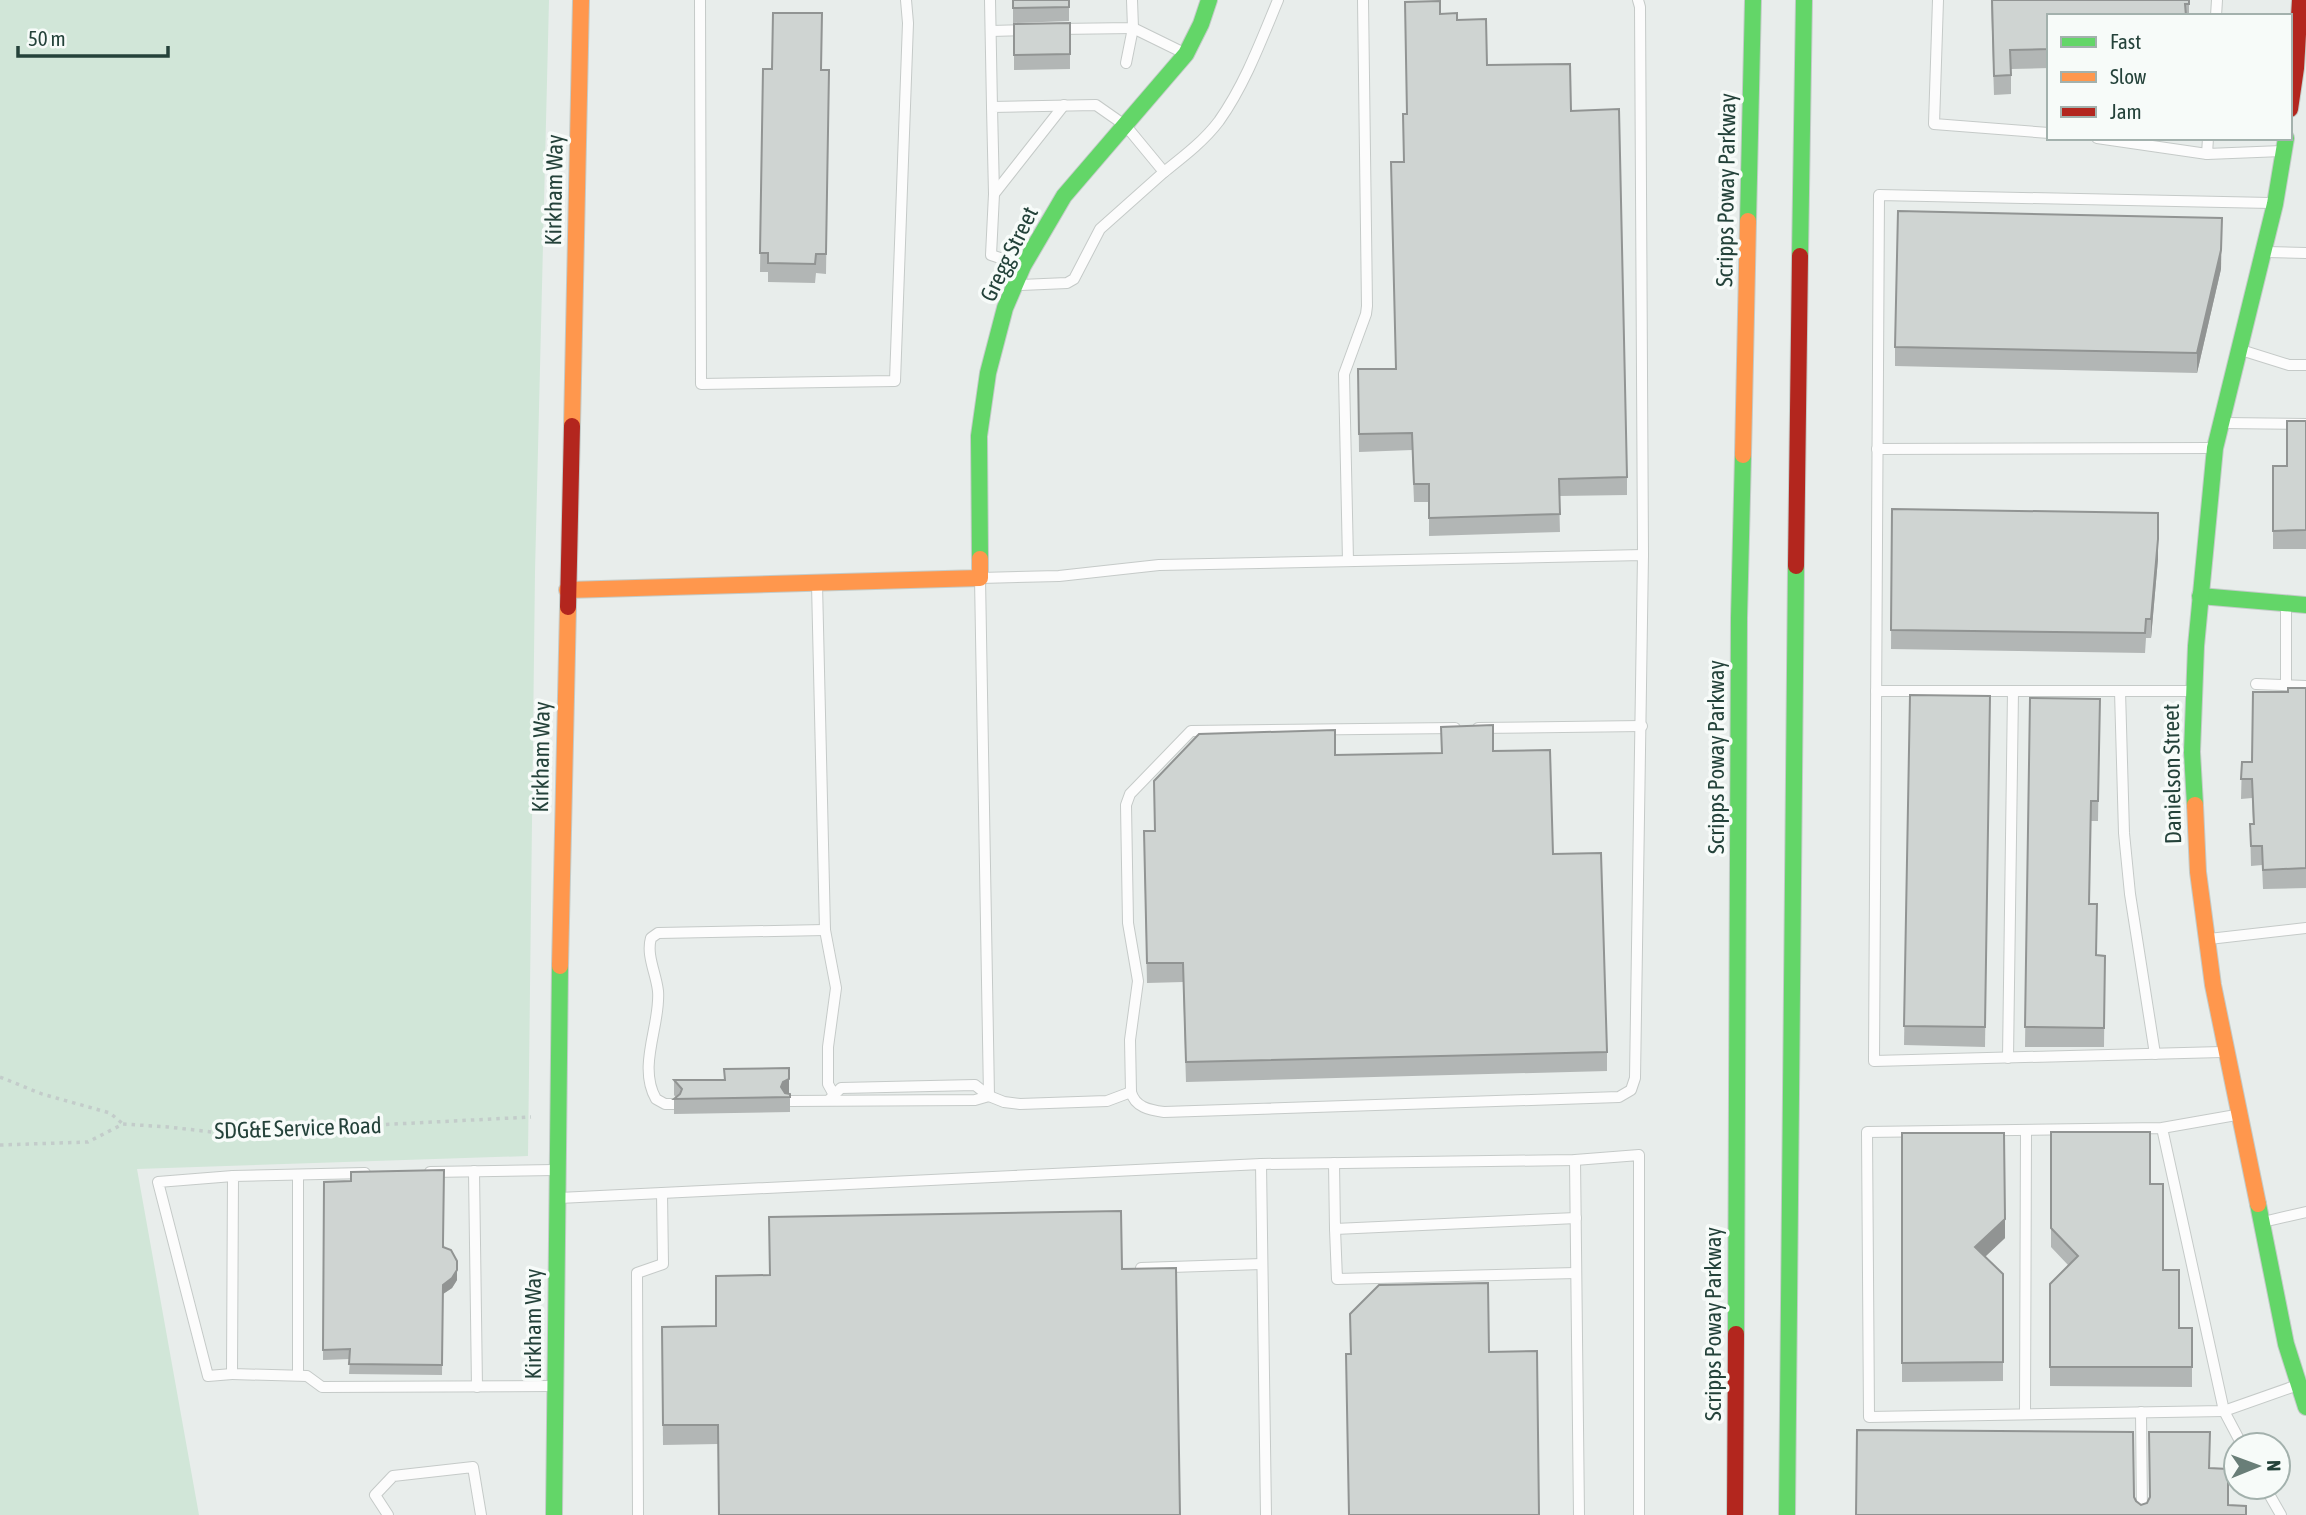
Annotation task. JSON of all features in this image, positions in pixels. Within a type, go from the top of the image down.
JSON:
[{"type":"main road","name":"Kirkham Way","points":[[554,1515],[557,1116],[581,0]]},
{"type":"main road","name":"Gregg Street","points":[[980,578],[979,436],[983,400],[1005,308],[1023,266],[1064,196],[1186,54],[1209,0]]},
{"type":"main road","name":"Scripps Poway Parkway","points":[[1735,1515],[1739,632],[1753,0]]},
{"type":"main road","points":[[1787,1515],[1804,0]]},
{"type":"main road","points":[[2300,0],[2300,90]]},
{"type":"main road","name":"Danielson Street","points":[[2285,145],[2264,252],[2215,448],[2200,596],[2192,752],[2198,872],[2206,940],[2225,1052],[2286,1344],[2306,1407]]},
{"type":"main road","points":[[568,590],[980,578]]},
{"type":"main road","points":[[2200,596],[2306,605]]},
{"type":"lane","points":[[700,0],[701,384],[715,384],[895,382],[908,23],[906,0]]},
{"type":"lane","points":[[990,0],[993,194],[991,255],[1023,266]]},
{"type":"lane","points":[[1126,63],[1133,28],[1132,0]]},
{"type":"lane","points":[[1015,285],[1067,283],[1074,279],[1100,229],[1196,146],[1218,122],[1245,78],[1278,0]]},
{"type":"lane","points":[[1348,561],[1345,374],[1367,306],[1363,0]]},
{"type":"lane","points":[[1638,0],[1642,726],[1635,1078],[1630,1090],[1619,1097],[1164,1112],[1140,1105],[1133,1100],[1130,1040],[1138,981],[1128,923],[1127,797],[1186,734],[1196,731],[1642,726]]},
{"type":"lane","points":[[1938,0],[1934,124],[2047,133]]},
{"type":"lane","points":[[991,31],[1133,28],[1186,54]]},
{"type":"lane","points":[[992,107],[1096,104],[1126,126],[1164,172]]},
{"type":"lane","points":[[993,194],[1063,105]]},
{"type":"lane","points":[[2111,140],[2207,154],[2285,145]]},
{"type":"lane","points":[[2207,154],[2208,140]]},
{"type":"lane","points":[[2225,1052],[1874,1061],[1879,195],[2249,201],[2275,204]]},
{"type":"lane","points":[[2264,252],[2306,253]]},
{"type":"lane","points":[[2240,349],[2289,365],[2306,365]]},
{"type":"lane","points":[[2221,422],[2306,424]]},
{"type":"lane","points":[[1877,449],[2215,448]]},
{"type":"lane","points":[[989,1096],[980,578],[1059,576],[1159,565],[1643,555]]},
{"type":"lane","points":[[817,581],[825,930],[836,988],[828,1047],[828,1084],[831,1098]]},
{"type":"lane","points":[[2286,604],[2286,685]]},
{"type":"lane","points":[[2256,684],[2306,686]]},
{"type":"lane","points":[[1876,691],[2194,691]]},
{"type":"lane","points":[[2008,1058],[2013,691]]},
{"type":"lane","points":[[2120,691],[2124,833],[2130,894],[2155,1054]]},
{"type":"lane","points":[[2206,940],[2306,928]]},
{"type":"lane","points":[[674,1104],[665,1104],[656,1099],[650,1084],[650,1051],[658,993],[648,946],[651,938],[658,933],[825,930]]},
{"type":"lane","points":[[789,1101],[831,1098],[975,1100],[989,1096],[1020,1104],[1107,1101],[1131,1092]]},
{"type":"lane","points":[[2238,1115],[2162,1128],[1867,1132],[1868,1417],[2224,1411],[2298,1385]]},
{"type":"lane","points":[[2162,1128],[2224,1411],[2235,1431]]},
{"type":"lane","points":[[2025,1414],[2026,1129]]},
{"type":"lane","points":[[556,1198],[1261,1164],[1575,1160],[1639,1155],[1639,1515]]},
{"type":"lane","points":[[1575,1160],[1578,1515]]},
{"type":"lane","points":[[1334,1163],[1337,1279],[1576,1273]]},
{"type":"lane","points":[[1261,1164],[1266,1515]]},
{"type":"lane","points":[[420,1172],[557,1170]]},
{"type":"lane","points":[[474,1171],[477,1387]]},
{"type":"lane","points":[[379,1173],[233,1176],[158,1182],[208,1376],[298,1375],[307,1376],[323,1387],[555,1386]]},
{"type":"lane","points":[[298,1175],[298,1375]]},
{"type":"lane","points":[[232,1374],[233,1176]]},
{"type":"lane","points":[[638,1515],[637,1273],[663,1264],[662,1193]]},
{"type":"lane","points":[[2260,1223],[2306,1212]]},
{"type":"lane","points":[[1335,1229],[1576,1218]]},
{"type":"lane","points":[[1141,1268],[1262,1264]]},
{"type":"lane","points":[[2141,1412],[2142,1515]]},
{"type":"lane","points":[[388,1515],[374,1495],[393,1476],[473,1467],[481,1515]]},
{"type":"path","points":[[0,1077],[42,1094],[110,1113],[123,1124],[88,1142],[0,1145]]},
{"type":"path","name":"SDG&E Service Road","points":[[123,1124],[222,1133],[557,1116]]},
{"type":"green space","points":[[0,0],[549,0],[535,572],[528,1156],[137,1169],[199,1515],[0,1515]]},
{"type":"building","points":[[1013,0],[1069,0],[1069,7],[1013,8]]},
{"type":"building","points":[[1992,0],[2189,0],[2189,4],[2185,4],[2186,14],[2047,14],[2047,49],[2010,50],[2011,75],[1994,76]]},
{"type":"building","points":[[1440,1],[1440,14],[1457,13],[1457,20],[1486,19],[1487,65],[1570,64],[1571,111],[1619,109],[1627,477],[1559,479],[1560,514],[1429,518],[1429,484],[1414,484],[1412,433],[1359,434],[1358,369],[1396,369],[1391,162],[1404,162],[1403,114],[1407,114],[1405,2]]},
{"type":"building","points":[[773,13],[822,13],[821,70],[829,70],[826,254],[816,254],[815,264],[768,263],[768,253],[760,253],[763,69],[772,69]]},
{"type":"building","points":[[1070,23],[1070,54],[1014,55],[1014,24]]},
{"type":"building","points":[[1898,211],[2222,218],[2221,250],[2197,353],[1895,347]]},
{"type":"building","points":[[2287,421],[2306,421],[2306,530],[2273,531],[2273,466],[2287,466]]},
{"type":"building","points":[[1892,509],[2158,513],[2151,619],[2146,619],[2145,633],[1891,630]]},
{"type":"building","points":[[2288,688],[2306,688],[2306,868],[2263,870],[2262,846],[2251,846],[2250,824],[2254,824],[2252,779],[2241,779],[2242,762],[2252,762],[2253,692],[2288,692]]},
{"type":"building","points":[[1910,695],[1990,696],[1985,1027],[1904,1026]]},
{"type":"building","points":[[2030,698],[2100,699],[2098,801],[2091,801],[2089,904],[2097,904],[2096,955],[2105,956],[2104,1028],[2025,1027]]},
{"type":"building","points":[[1493,725],[1493,751],[1550,750],[1553,854],[1601,853],[1607,1052],[1186,1062],[1183,963],[1147,963],[1144,831],[1155,831],[1154,781],[1199,734],[1335,730],[1335,755],[1442,753],[1441,727]]},
{"type":"building","points":[[789,1068],[789,1079],[783,1082],[781,1087],[790,1097],[674,1099],[682,1089],[674,1080],[725,1080],[724,1069]]},
{"type":"building","points":[[2051,1132],[2150,1132],[2150,1184],[2163,1184],[2163,1270],[2179,1270],[2179,1328],[2192,1328],[2192,1367],[2050,1367],[2050,1284],[2078,1256],[2051,1228]]},
{"type":"building","points":[[1902,1133],[2004,1133],[2005,1219],[1975,1247],[2003,1274],[2003,1362],[1902,1363]]},
{"type":"building","points":[[444,1170],[443,1247],[451,1250],[457,1261],[457,1270],[443,1285],[442,1365],[349,1364],[350,1349],[323,1350],[324,1182],[351,1181],[351,1172]]},
{"type":"building","points":[[1121,1211],[1122,1269],[1176,1268],[1180,1515],[719,1515],[718,1425],[663,1425],[662,1327],[716,1326],[716,1276],[770,1275],[769,1217]]},
{"type":"building","points":[[1488,1283],[1489,1352],[1537,1351],[1539,1515],[1349,1515],[1346,1354],[1351,1354],[1350,1314],[1379,1285]]},
{"type":"building","points":[[1857,1430],[2133,1432],[2134,1497],[2141,1505],[2147,1503],[2150,1497],[2149,1432],[2210,1432],[2209,1468],[2222,1469],[2222,1501],[2228,1501],[2228,1505],[2246,1506],[2246,1515],[1856,1515]]},
{"type":"traffic: fast","points":[[980,559],[979,436],[988,373],[1005,308],[1023,266],[1064,196],[1186,54],[1209,0]]},
{"type":"traffic: fast","points":[[1748,221],[1753,0]]},
{"type":"traffic: fast","points":[[1800,256],[1804,0]]},
{"type":"traffic: fast","points":[[2195,805],[2192,752],[2196,646],[2215,448],[2275,204],[2286,140]]},
{"type":"traffic: fast","points":[[1736,1334],[1739,618],[1743,455]]},
{"type":"traffic: fast","points":[[1787,1515],[1796,566]]},
{"type":"traffic: fast","points":[[2200,596],[2306,605]]},
{"type":"traffic: fast","points":[[554,1515],[560,966]]},
{"type":"traffic: fast","points":[[2258,1204],[2286,1344],[2306,1407]]},
{"type":"traffic: slow","points":[[572,426],[581,0]]},
{"type":"traffic: slow","points":[[1743,455],[1748,221]]},
{"type":"traffic: slow","points":[[567,590],[980,578],[980,559]]},
{"type":"traffic: slow","points":[[560,966],[568,607]]},
{"type":"traffic: slow","points":[[2195,805],[2198,872],[2213,985],[2258,1204]]},
{"type":"traffic: jam","points":[[2292,95],[2300,0]]},
{"type":"traffic: jam","points":[[1796,566],[1800,256]]},
{"type":"traffic: jam","points":[[568,607],[572,426]]},
{"type":"traffic: jam","points":[[1735,1515],[1736,1334]]}]
